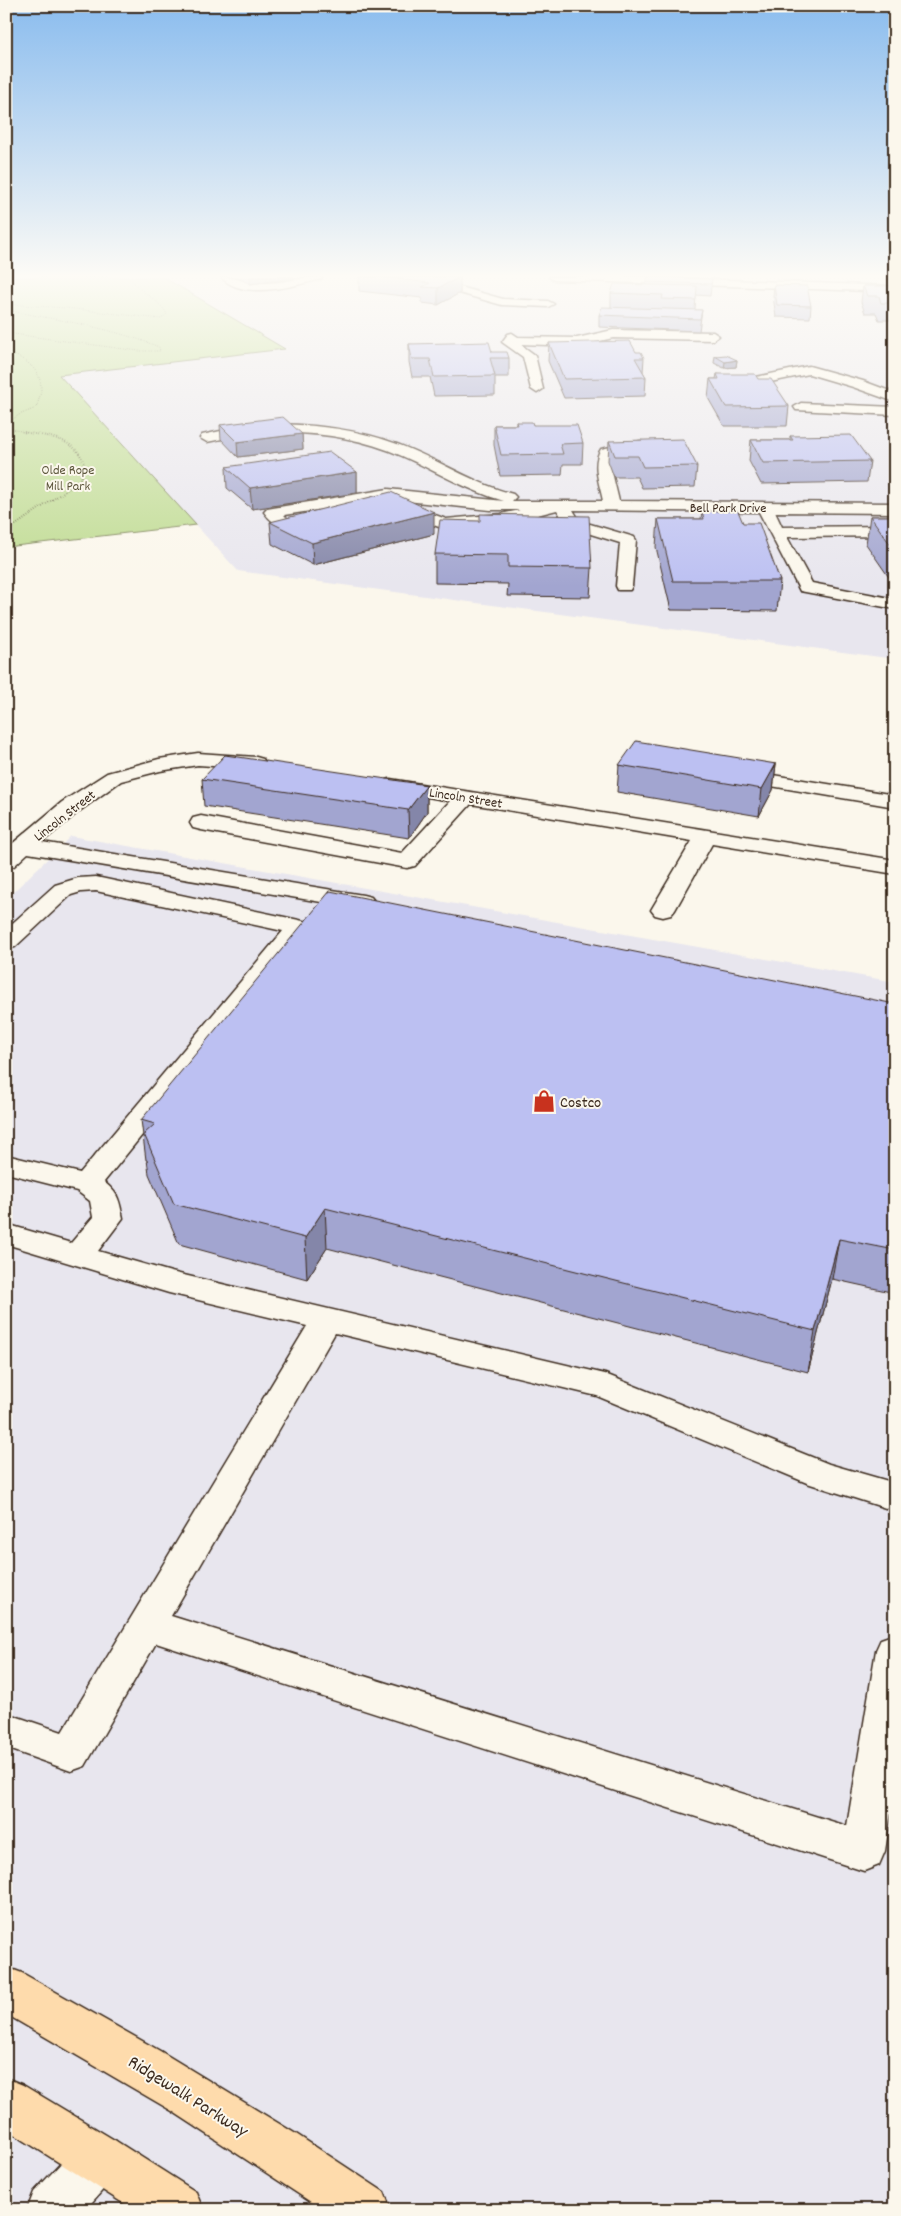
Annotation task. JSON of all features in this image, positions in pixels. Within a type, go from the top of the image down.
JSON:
[{"type":"main road","name":"Ridgewalk Parkway","points":[[6,1988],[122,2053],[313,2172],[366,2210]]},
{"type":"main road","points":[[6,2102],[99,2158],[178,2210]]},
{"type":"street","points":[[534,380],[536,389]]},
{"type":"street","points":[[845,380],[895,398]]},
{"type":"street","points":[[801,407],[895,411]]},
{"type":"street","points":[[207,438],[250,430],[276,428],[329,433],[365,439],[395,448],[504,496],[561,505],[574,524],[628,540],[624,586]]},
{"type":"street","points":[[612,506],[603,464],[606,452],[640,445]]},
{"type":"street","points":[[388,494],[490,505],[561,505],[501,519],[444,524],[400,507],[369,509],[285,524],[272,512],[388,494]]},
{"type":"street","points":[[526,530],[561,505]]},
{"type":"street","name":"Bell Park Drive","points":[[561,505],[895,508]]},
{"type":"street","points":[[766,507],[776,532],[806,587],[895,604]]},
{"type":"street","points":[[776,532],[895,531]]},
{"type":"street","name":"Lincoln Street","points":[[6,861],[70,807],[114,778],[159,765],[198,759],[245,761],[274,766]]},
{"type":"street","points":[[719,772],[895,801]]},
{"type":"street","name":"Lincoln Street","points":[[370,781],[895,867]]},
{"type":"street","points":[[201,823],[407,861],[466,797]]},
{"type":"street","points":[[663,910],[706,836]]},
{"type":"street","points":[[24,846],[325,894],[383,906]]},
{"type":"street","points":[[6,942],[63,890],[78,885],[96,884],[299,927]]},
{"type":"street","points":[[87,1184],[325,894]]},
{"type":"street","points":[[6,1164],[87,1184],[104,1196],[108,1218],[78,1255]]},
{"type":"street","points":[[6,1234],[169,1282],[605,1386],[819,1474],[895,1496]]},
{"type":"street","points":[[6,1730],[71,1753],[326,1320]]},
{"type":"street","points":[[146,1624],[864,1850],[895,1650]]},
{"type":"street","points":[[52,2210],[99,2158]]},
{"type":"path","points":[[6,528],[14,527],[78,482],[84,475],[83,460],[74,447],[66,442],[12,429],[7,423],[19,415],[36,408],[42,386],[39,380]]},
{"type":"shaded area","points":[[63,380],[895,380],[895,659],[238,571]]},
{"type":"shaded area","points":[[71,836],[895,982],[895,2210],[6,2210],[6,899]]},
{"type":"green space","name":"Olde Rope Mill Park","points":[[6,380],[64,380],[196,525],[6,547]]},
{"type":"building","points":[[711,380],[772,380],[789,406],[726,407]]},
{"type":"building","points":[[283,417],[302,434],[237,442],[220,425]]},
{"type":"building","points":[[516,422],[532,422],[533,425],[577,425],[583,443],[560,444],[563,454],[501,455],[494,425],[517,425]]},
{"type":"building","points":[[851,435],[870,461],[763,463],[751,440],[793,440],[790,436]]},
{"type":"building","points":[[683,439],[697,466],[643,467],[638,456],[615,456],[609,441]]},
{"type":"building","points":[[330,452],[357,472],[250,488],[226,467]]},
{"type":"building","points":[[391,492],[434,512],[312,543],[270,522]]},
{"type":"building","points":[[702,511],[738,511],[743,523],[759,523],[780,581],[673,581],[658,519],[704,519]]},
{"type":"building","points":[[480,514],[589,516],[592,568],[508,567],[508,555],[435,554],[440,520],[480,521]]},
{"type":"building","points":[[870,516],[895,516],[895,551]]},
{"type":"building","points":[[636,741],[776,764],[762,789],[619,765]]},
{"type":"building","points":[[225,755],[427,785],[408,810],[202,779]]},
{"type":"building","name":"Costco","points":[[330,891],[895,1004],[895,1250],[839,1239],[815,1331],[325,1208],[305,1238],[174,1204],[144,1134],[155,1124],[141,1120]]},
{"type":"place","name":"Costco","points":[[544,1101]]}]
